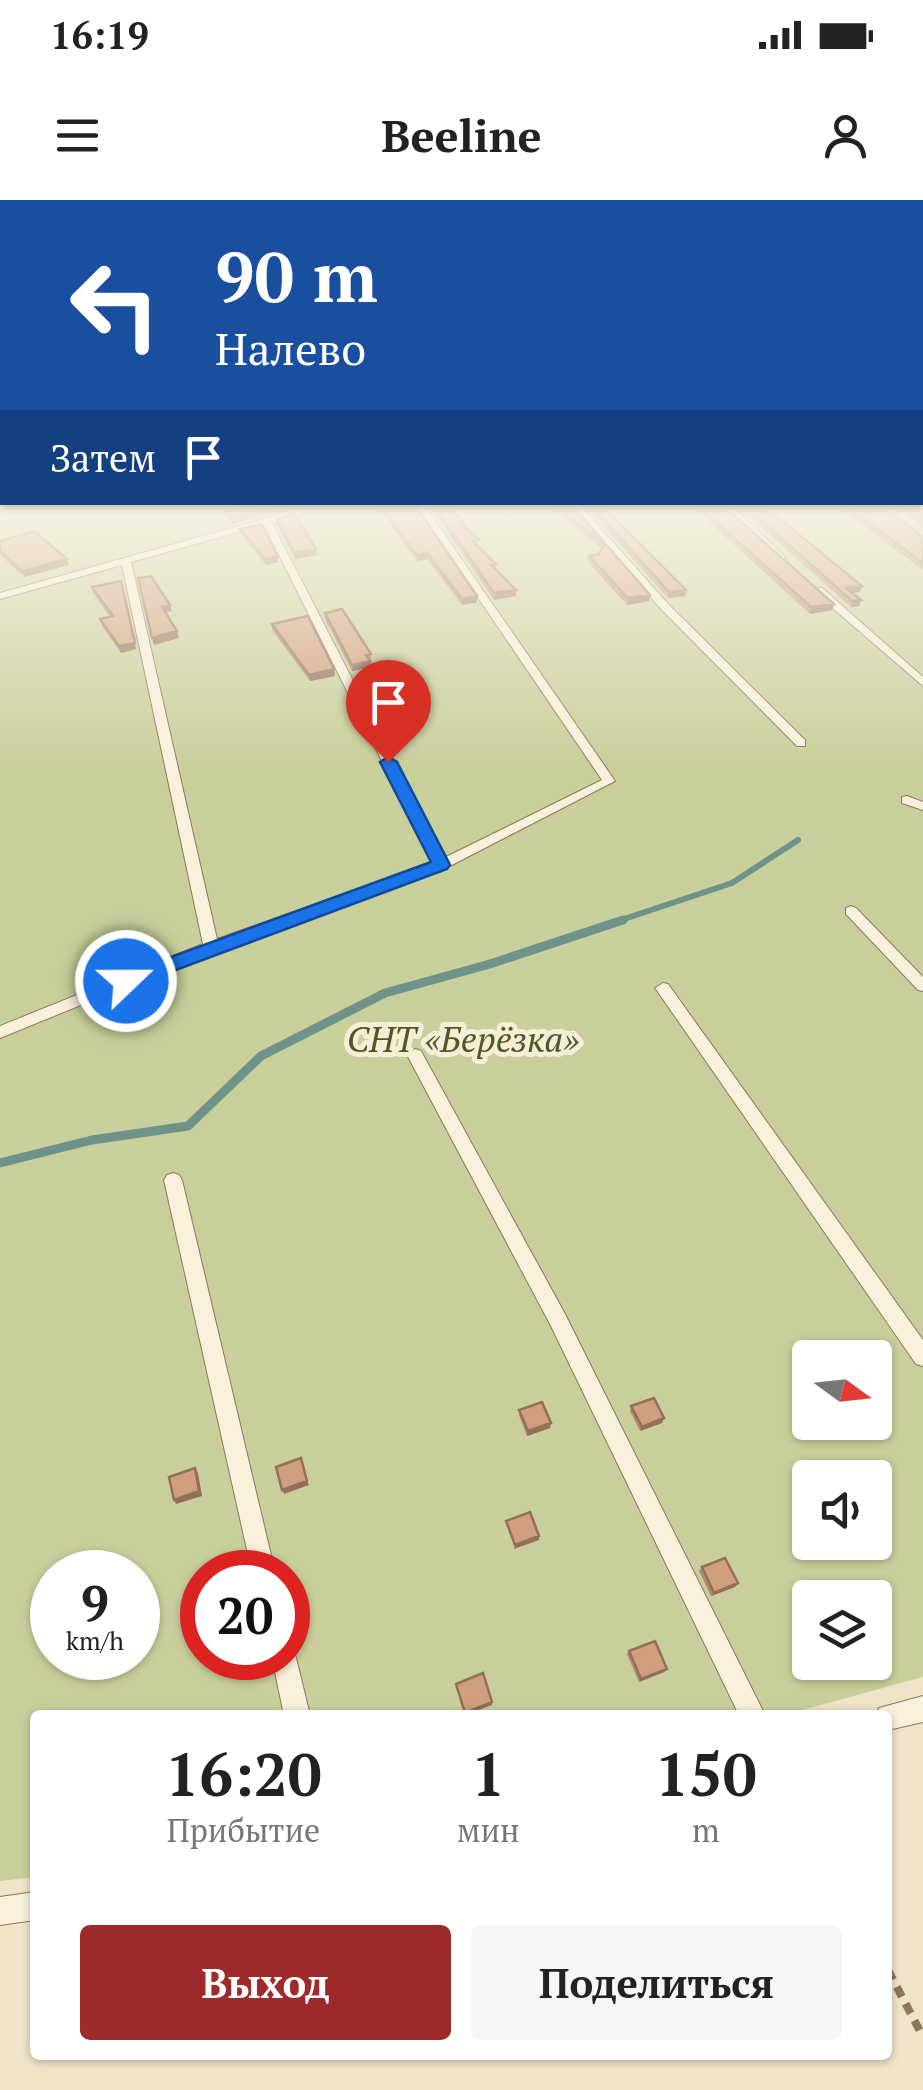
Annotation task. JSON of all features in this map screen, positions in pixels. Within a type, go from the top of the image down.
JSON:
[{"type":"lane","points":[[133,590],[211,946]]},
{"type":"lane","points":[[301,590],[441,865]]},
{"type":"lane","points":[[0,1032],[211,946],[441,865],[609,781],[478,590]]},
{"type":"lane","points":[[650,590],[801,744]]},
{"type":"lane","points":[[818,590],[923,683]]},
{"type":"lane","points":[[907,800],[923,806]]},
{"type":"lane","points":[[851,911],[923,986]]},
{"type":"lane","points":[[663,988],[923,1357]]},
{"type":"lane","points":[[415,1055],[558,1320],[750,1710]]},
{"type":"lane","points":[[173,1180],[259,1550]]},
{"type":"lane","points":[[289,1680],[296,1710]]},
{"type":"lane","points":[[892,1716],[923,1709]]},
{"type":"lane","points":[[0,1910],[30,1907]]},
{"type":"path","points":[[892,1978],[923,2036]]},
{"type":"green space","name":"СНТ «Берёзка»","points":[[0,590],[923,590],[923,1677],[802,1710],[30,1710],[30,1878],[0,1881]]},
{"type":"building","points":[[94,590],[123,590],[135,643],[119,646],[100,619],[113,616]]},
{"type":"building","points":[[141,590],[160,590],[170,605],[162,607],[177,631],[152,638]]},
{"type":"building","points":[[455,590],[473,590],[477,596],[462,599]]},
{"type":"building","points":[[621,590],[646,590],[650,595],[628,598]]},
{"type":"building","points":[[792,590],[818,590],[834,604],[811,607]]},
{"type":"building","points":[[840,590],[849,590],[861,600],[852,601]]},
{"type":"building","points":[[342,609],[371,654],[366,655],[370,661],[352,665],[325,613]]},
{"type":"building","points":[[308,616],[334,669],[309,675],[272,624]]},
{"type":"building","points":[[654,1398],[664,1418],[642,1427],[631,1406]]},
{"type":"building","points":[[542,1402],[551,1423],[528,1431],[519,1410]]},
{"type":"building","points":[[301,1458],[307,1481],[282,1490],[276,1467]]},
{"type":"building","points":[[195,1468],[199,1491],[174,1500],[169,1477]]},
{"type":"building","points":[[530,1512],[539,1536],[515,1545],[506,1521]]},
{"type":"building","points":[[725,1558],[738,1583],[714,1593],[702,1567]]},
{"type":"building","points":[[655,1641],[667,1669],[641,1679],[629,1651]]},
{"type":"building","points":[[483,1673],[492,1702],[464,1710],[456,1684]]},
{"type":"waterway","points":[[615,922],[732,883],[798,840]]},
{"type":"waterway","points":[[0,1163],[92,1140],[188,1126],[261,1056],[385,993],[490,964],[623,920]]},
{"type":"route","points":[[126,981],[211,946],[441,865],[388,762]]}]
